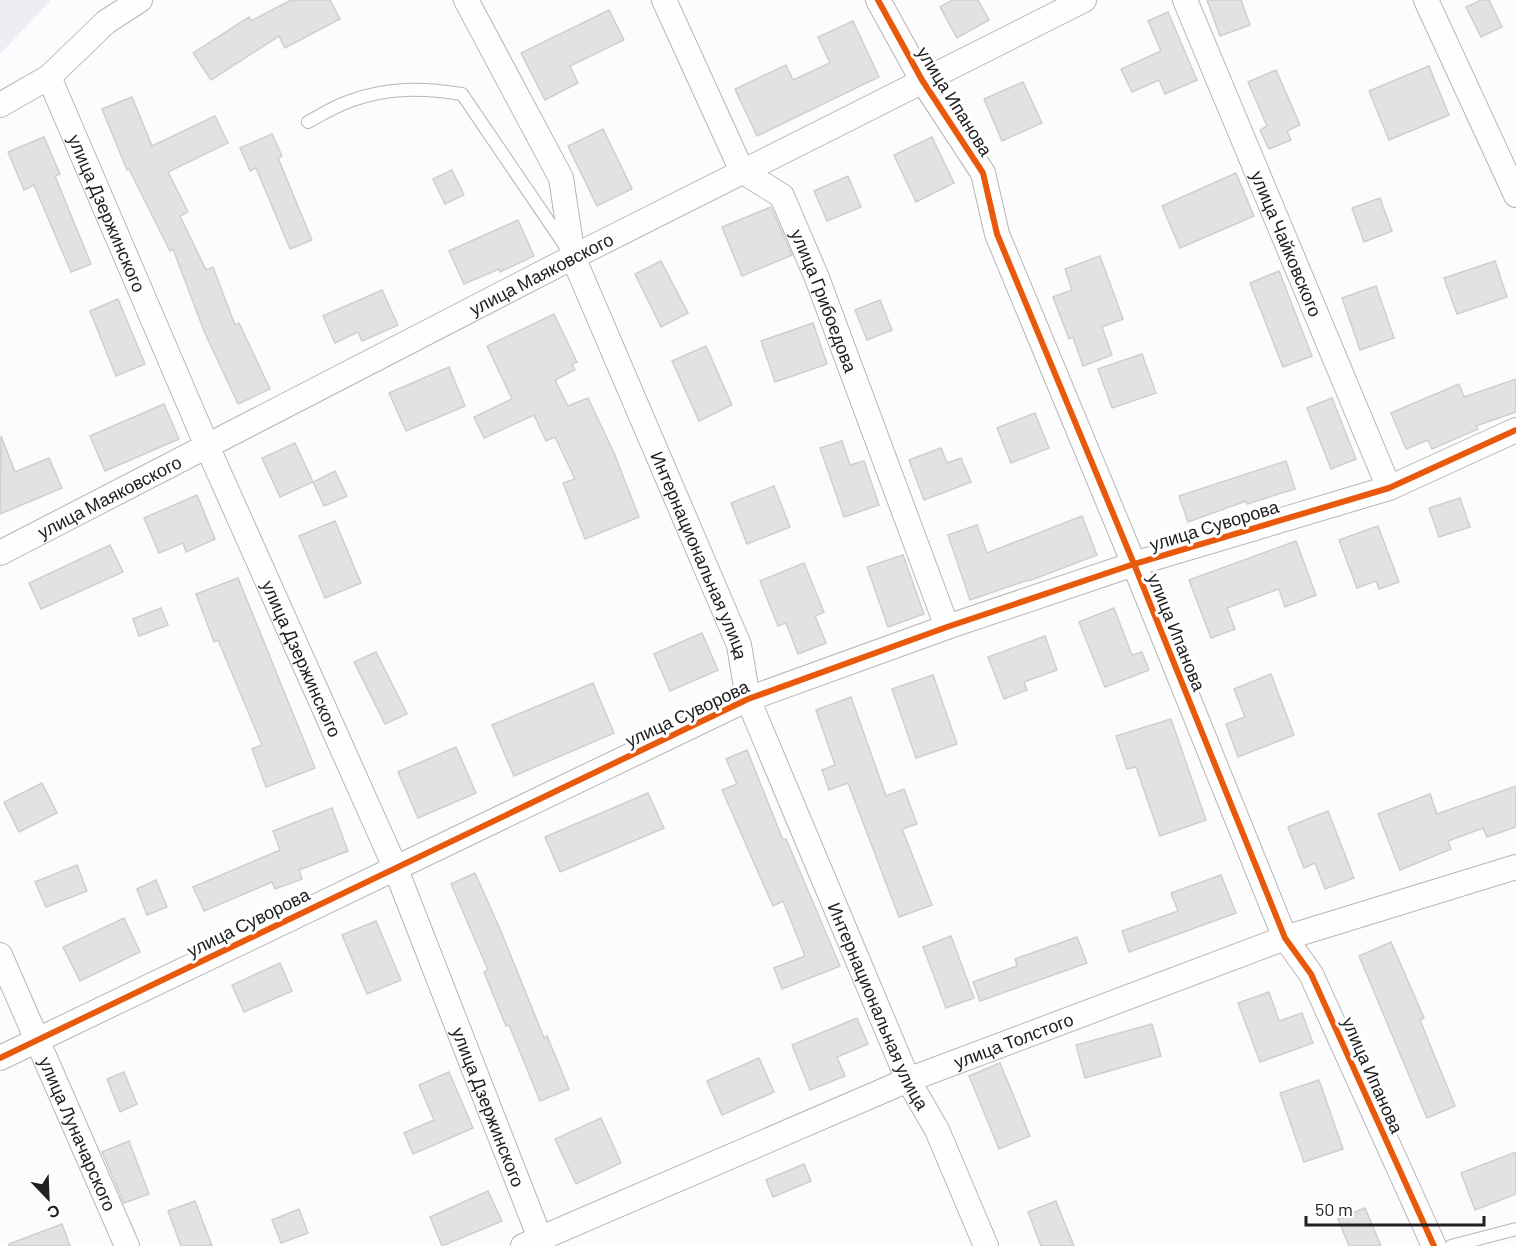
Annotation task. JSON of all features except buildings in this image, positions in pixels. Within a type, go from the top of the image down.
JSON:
[{"type":"street","points":[[0,105],[49,77],[106,22],[140,0]]},
{"type":"street","name":"Интернациональная улица","points":[[466,0],[561,178],[573,257],[739,645],[748,699],[908,1080],[937,1130],[986,1246]]},
{"type":"street","points":[[664,0],[742,171]]},
{"type":"street","name":"улица Ипанова","points":[[878,0],[922,80],[983,173],[997,234],[1134,564],[1285,939],[1311,974],[1434,1246]]},
{"type":"street","name":"улица Маяковского","points":[[0,553],[573,257],[1084,0]]},
{"type":"street","name":"улица Чайковского","points":[[1185,0],[1389,488]]},
{"type":"street","points":[[1426,0],[1516,195]]},
{"type":"street","name":"улица Дзержинского","points":[[49,77],[207,446],[395,867],[536,1243]]},
{"type":"street","name":"улица Грибоедова","points":[[742,171],[782,196],[817,278],[947,627]]},
{"type":"street","name":"улица Суворова","points":[[0,1058],[748,699],[947,627],[1134,564],[1389,488],[1516,430]]},
{"type":"street","name":"улица Толстого","points":[[536,1243],[908,1080],[1285,939],[1516,867]]},
{"type":"street","name":"улица Луначарского","points":[[0,956],[128,1246]]},
{"type":"lane","points":[[308,122],[350,101],[396,89],[431,89],[462,94],[573,257]]},
{"type":"lane","points":[[1451,1246],[1516,1229]]},
{"type":"shaded area","points":[[0,0],[51,0],[0,54]]},
{"type":"cycle path","points":[[878,0],[922,80],[983,173],[997,234],[1134,564],[1285,938],[1311,974],[1434,1246]]},
{"type":"cycle path","points":[[0,1058],[748,699],[947,627],[1134,564],[1389,488],[1516,430]]}]
